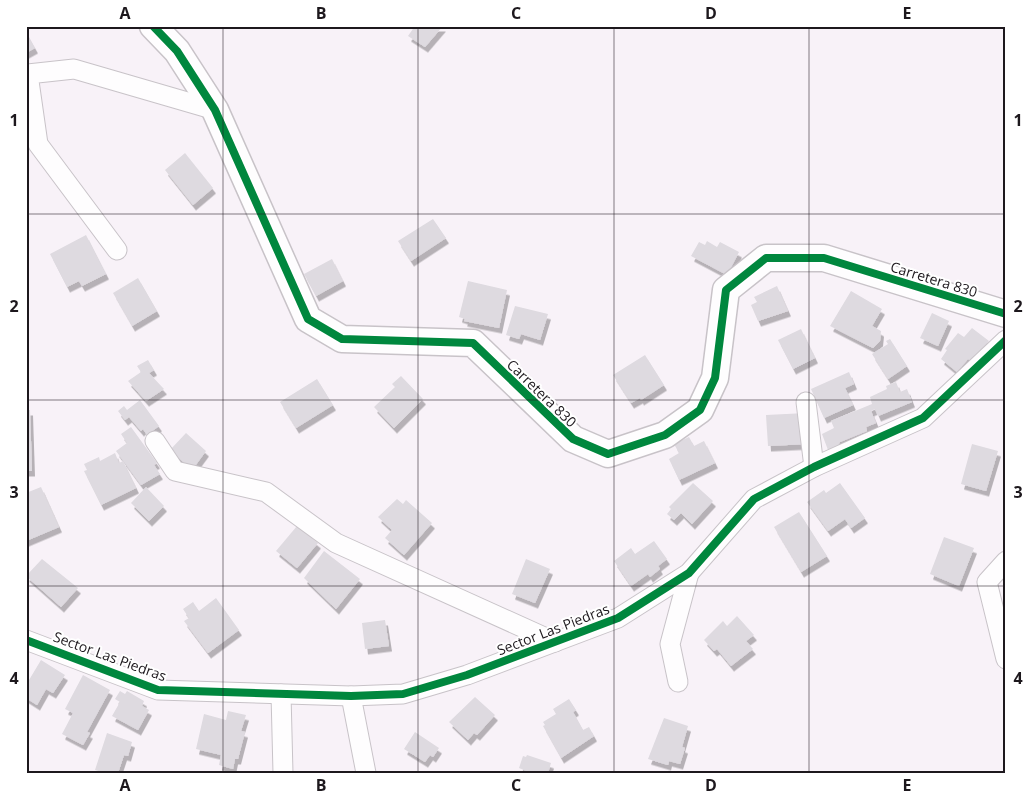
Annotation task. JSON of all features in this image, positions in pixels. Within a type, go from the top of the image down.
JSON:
[{"type":"street","name":"Carretera 830","points":[[153,26],[177,51],[214,110],[308,320],[342,339],[473,343],[573,439],[608,454],[665,435],[700,410],[715,378],[726,290],[766,258],[824,258],[1006,314]]},
{"type":"street","points":[[117,250],[38,144],[28,74],[74,69],[214,110]]},
{"type":"street","name":"Sector Las Piedras","points":[[26,640],[158,690],[351,696],[403,694],[467,675],[618,618],[690,573],[754,499],[814,467],[923,418],[1006,340]]},
{"type":"street","points":[[806,402],[814,467]]},
{"type":"street","name":"Sector Las Piedras","points":[[155,441],[175,471],[266,492],[336,543],[555,642]]},
{"type":"street","points":[[1006,561],[987,582],[1006,659]]},
{"type":"street","points":[[678,682],[670,644],[690,573]]},
{"type":"street","points":[[281,694],[284,773]]},
{"type":"street","points":[[351,696],[366,773]]},
{"type":"building","points":[[415,26],[443,26],[425,47],[408,36]]},
{"type":"building","points":[[26,32],[35,48],[26,53]]},
{"type":"building","points":[[185,153],[213,188],[193,205],[165,170]]},
{"type":"building","points":[[433,219],[446,238],[411,261],[398,241]]},
{"type":"building","points":[[86,235],[106,274],[82,286],[79,281],[67,287],[50,254]]},
{"type":"building","points":[[707,241],[717,247],[720,242],[739,252],[727,275],[691,256],[699,242],[705,245]]},
{"type":"building","points":[[332,259],[343,281],[316,296],[304,274]]},
{"type":"building","points":[[138,278],[157,311],[132,326],[113,293]]},
{"type":"building","points":[[468,281],[507,290],[499,328],[464,321],[465,319],[459,317]]},
{"type":"building","points":[[777,286],[788,311],[758,321],[751,305],[757,302],[754,297]]},
{"type":"building","points":[[851,291],[882,309],[872,326],[881,331],[880,341],[873,348],[830,326]]},
{"type":"building","points":[[515,306],[548,314],[540,340],[521,334],[519,339],[506,335]]},
{"type":"building","points":[[932,313],[949,321],[938,346],[920,338]]},
{"type":"building","points":[[972,328],[989,341],[971,361],[968,359],[957,372],[941,359],[947,350],[945,349],[958,333],[964,337]]},
{"type":"building","points":[[801,329],[815,358],[793,369],[778,340]]},
{"type":"building","points":[[890,339],[907,366],[888,379],[872,354],[888,344],[886,341]]},
{"type":"building","points":[[645,355],[664,385],[641,400],[640,398],[631,403],[613,375]]},
{"type":"building","points":[[148,360],[154,370],[149,373],[164,389],[146,401],[128,381],[141,372],[137,366]]},
{"type":"building","points":[[849,372],[854,384],[845,388],[853,405],[824,418],[811,389]]},
{"type":"building","points":[[401,376],[423,399],[394,428],[374,407],[395,387],[392,384]]},
{"type":"building","points":[[317,379],[333,405],[296,428],[280,402]]},
{"type":"building","points":[[896,382],[900,392],[907,389],[912,402],[878,416],[875,409],[871,411],[876,423],[866,427],[867,431],[840,442],[837,447],[828,450],[822,434],[834,428],[831,421],[872,404],[870,397],[887,389],[886,386]]},
{"type":"building","points":[[140,400],[159,426],[147,435],[129,417],[125,420],[118,411],[124,406],[127,410]]},
{"type":"building","points":[[26,410],[30,410],[32,471],[26,471]]},
{"type":"building","points":[[806,413],[808,444],[768,446],[766,415]]},
{"type":"building","points":[[131,427],[157,463],[154,465],[160,474],[141,485],[116,451],[127,443],[121,434]]},
{"type":"building","points":[[186,433],[206,451],[192,470],[170,450]]},
{"type":"building","points":[[689,437],[694,446],[704,441],[715,463],[679,480],[669,459],[679,453],[674,444]]},
{"type":"building","points":[[972,444],[998,451],[986,491],[961,484]]},
{"type":"building","points":[[115,453],[119,463],[123,461],[136,488],[101,505],[84,471],[87,470],[84,464],[99,457],[100,461]]},
{"type":"building","points":[[693,483],[713,501],[692,524],[681,513],[674,520],[667,514],[671,509],[669,507]]},
{"type":"building","points":[[840,483],[865,518],[851,528],[845,519],[828,531],[807,502],[824,490],[826,493]]},
{"type":"building","points":[[41,487],[59,527],[26,541],[26,493]]},
{"type":"building","points":[[146,487],[164,506],[149,521],[131,503]]},
{"type":"building","points":[[397,499],[403,504],[406,500],[432,523],[404,555],[385,538],[392,530],[378,517]]},
{"type":"building","points":[[799,512],[827,556],[801,572],[774,527]]},
{"type":"building","points":[[297,526],[318,543],[297,568],[276,551]]},
{"type":"building","points":[[944,537],[974,548],[959,586],[930,574]]},
{"type":"building","points":[[654,541],[667,559],[658,566],[660,569],[650,577],[648,574],[631,586],[614,561],[631,548],[635,554]]},
{"type":"building","points":[[324,551],[360,579],[336,609],[304,578]]},
{"type":"building","points":[[42,559],[78,588],[61,607],[26,576]]},
{"type":"building","points":[[526,559],[550,569],[535,603],[512,594]]},
{"type":"building","points":[[216,598],[239,630],[208,653],[184,621],[189,618],[183,609],[193,602],[199,611]]},
{"type":"building","points":[[737,616],[754,635],[746,641],[753,649],[731,666],[717,649],[714,651],[704,640],[723,621],[727,626]]},
{"type":"building","points":[[385,620],[389,646],[365,649],[362,623]]},
{"type":"building","points":[[41,660],[65,675],[53,693],[46,689],[37,705],[26,698],[26,685]]},
{"type":"building","points":[[83,675],[110,690],[87,732],[90,733],[83,745],[62,734],[73,713],[65,709]]},
{"type":"building","points":[[120,691],[125,694],[127,691],[144,701],[142,706],[149,710],[138,730],[112,716],[120,702],[115,699]]},
{"type":"building","points":[[475,697],[495,715],[477,735],[474,733],[468,740],[449,722]]},
{"type":"building","points":[[569,699],[576,710],[573,712],[583,730],[589,727],[594,736],[561,758],[543,726],[545,725],[543,722],[556,714],[553,709]]},
{"type":"building","points":[[228,711],[246,715],[241,731],[245,732],[238,759],[235,759],[233,769],[219,765],[221,755],[196,749],[204,714],[226,720]]},
{"type":"building","points":[[664,718],[688,726],[682,747],[685,748],[680,764],[669,761],[668,765],[648,759]]},
{"type":"building","points":[[415,732],[439,748],[433,757],[430,755],[425,762],[404,749]]},
{"type":"building","points":[[107,733],[132,742],[128,756],[124,755],[118,773],[105,773],[95,770]]},
{"type":"building","points":[[527,755],[551,763],[548,773],[531,773],[519,768],[523,756],[526,757]]},
{"type":"cycle path","points":[[153,26],[177,51],[215,110],[308,319],[342,339],[473,343],[573,439],[608,454],[665,435],[700,410],[715,378],[726,290],[766,258],[824,258],[1006,314]]},
{"type":"cycle path","points":[[26,640],[158,690],[351,696],[403,694],[467,675],[618,618],[689,573],[754,499],[814,467],[923,418],[1006,340]]}]
